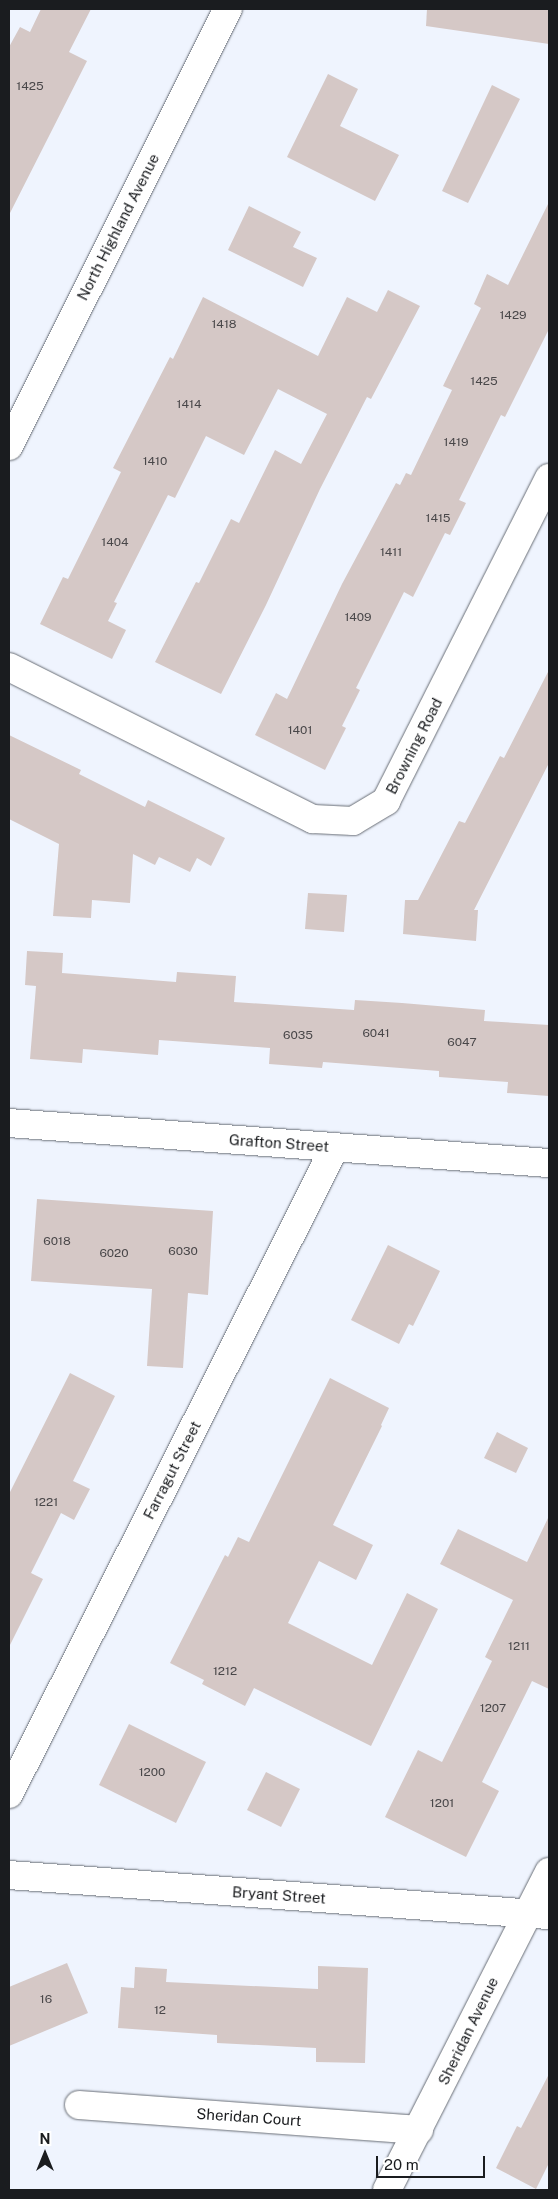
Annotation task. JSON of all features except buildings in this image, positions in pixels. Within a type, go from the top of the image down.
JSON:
[{"type":"street","name":"North Highland Avenue","points":[[9,446],[228,9]]},
{"type":"street","name":"Browning Road","points":[[9,667],[313,819],[353,821],[386,801],[549,478]]},
{"type":"street","name":"Grafton Street","points":[[9,1123],[549,1163]]},
{"type":"street","name":"Farragut Street","points":[[9,1794],[335,1147]]},
{"type":"street","name":"Sheridan Avenue","points":[[387,2190],[539,1915],[549,1872]]},
{"type":"street","name":"Bryant Street","points":[[9,1875],[539,1915]]},
{"type":"street","name":"Sheridan Court","points":[[79,2105],[419,2130]]}]
